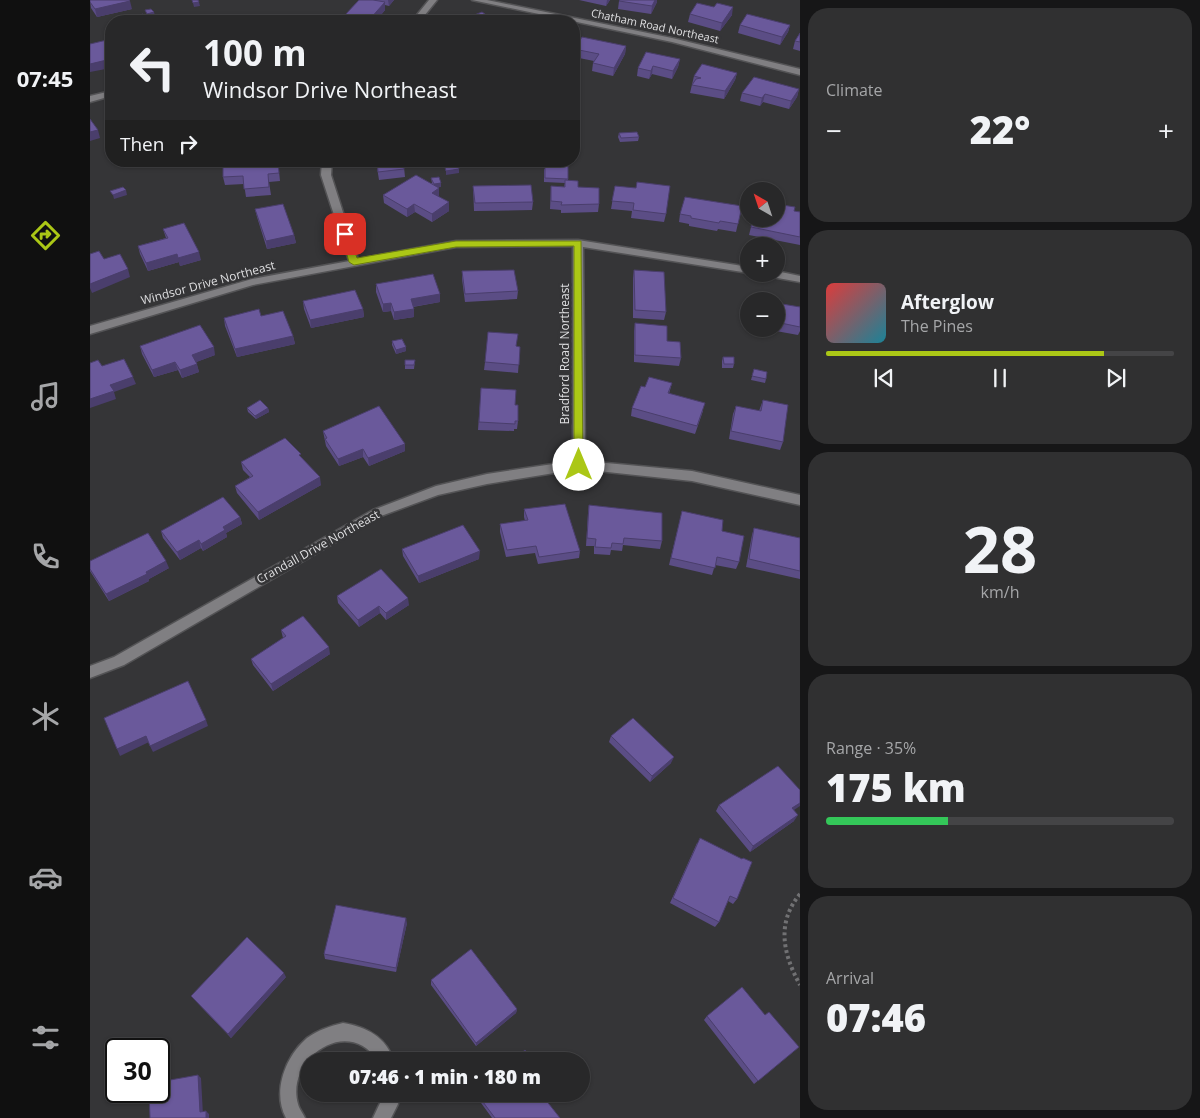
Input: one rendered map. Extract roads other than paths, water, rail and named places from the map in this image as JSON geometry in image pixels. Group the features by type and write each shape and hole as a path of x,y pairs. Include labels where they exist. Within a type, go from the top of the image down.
{"street":[{"path":"421,15 433,0"},
{"name":"Chatham Road Northeast","path":"476,0 550,15"},
{"name":"Chatham Road Northeast","path":"580,21 672,40 800,72"},
{"path":"90,99 105,95"},
{"path":"327,167 326,175 354,262"},
{"name":"Windsor Drive Northeast","path":"90,330 252,282 456,244 578,243 740,269"},
{"name":"Bradford Road Northeast","path":"578,243 579,465"},
{"path":"785,276 800,279"},
{"name":"Crandall Drive Northeast","path":"90,672 119,661 377,513 436,491 479,481 579,465 692,476 800,500"},
{"path":"306,1052 322,1036 344,1029 363,1034 383,1052"},
{"path":"296,1118 289,1104 290,1076 300,1059"},
{"path":"382,1118 389,1102"}]}
